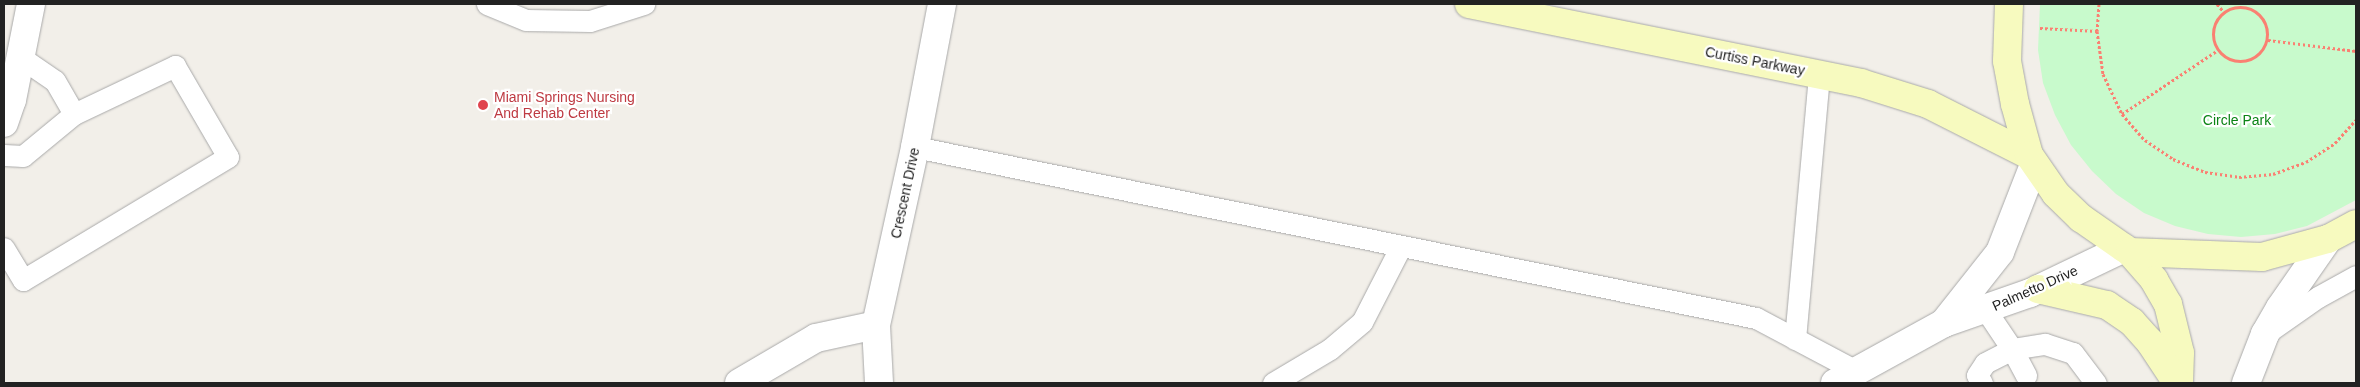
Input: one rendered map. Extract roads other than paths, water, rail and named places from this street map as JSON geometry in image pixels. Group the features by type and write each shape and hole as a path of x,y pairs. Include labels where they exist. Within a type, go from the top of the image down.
{"main road":[{"name":"Curtiss Parkway","path":"1469,4 1819,74 1905,96 1964,121 2032,160"},
{"path":"2009,4 2007,61 2014,104 2032,160 2056,194 2081,218 2127,250 2154,280 2168,304 2180,354 2178,383"},
{"path":"2127,250 2262,257 2328,239 2356,224"},
{"path":"2038,289 2107,305 2132,322 2150,342 2178,383"}],"street":[{"path":"4,123 31,4"},
{"name":"Crescent Drive","path":"879,383 876,325 915,147 942,4"},
{"name":"Palmetto Drive","path":"1944,323 2000,252 2032,160"},
{"path":"2246,383 2265,334 2299,277 2328,239"},
{"name":"Palmetto Drive","path":"1846,377 1944,323 2038,289 2127,250"},
{"path":"739,383 816,338 876,325"}],"lane":[{"path":"488,4 526,20 590,21 644,4"},
{"path":"20,57 55,81 74,114"},
{"path":"4,155 23,156 74,114 175,66 228,157 23,280 4,248"},
{"path":"1795,339 1819,74"},
{"path":"915,147 1756,318 1795,339 1846,377"},
{"path":"1273,383 1330,350 1362,322 1401,246"},
{"path":"2265,334 2318,297 2356,276"},
{"path":"1985,309 2012,349 2026,375"},
{"path":"1982,383 1977,374 1985,363 2012,349 2045,344 2073,353 2096,383"}],"place":[{"name":"Miami Springs Nursing And Rehab Center","path":"483,105"}],"park label":[{"name":"Circle Park","path":"2237,120"}]}
